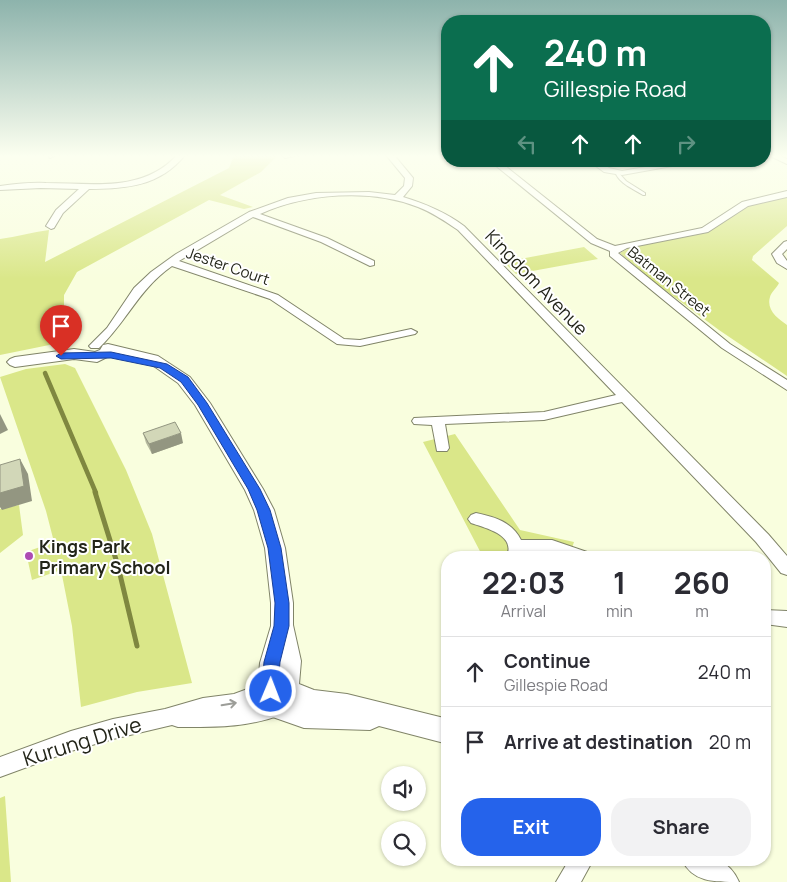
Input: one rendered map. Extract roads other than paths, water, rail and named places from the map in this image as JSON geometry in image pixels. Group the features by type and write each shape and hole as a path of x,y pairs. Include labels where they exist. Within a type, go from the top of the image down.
{"street":[{"path":"51,226 58,212 76,196"},
{"name":"Kingdom Avenue","path":"99,350 133,295 150,277 171,262 252,214 277,204 320,196"},
{"name":"Kingdom Avenue","path":"369,196 397,199 431,209 454,223 762,538 787,568"},
{"path":"538,196 594,241 615,250"},
{"name":"Batman Street","path":"778,196 745,204 705,230 624,246 615,250 614,257 726,346 787,386"},
{"path":"252,214 330,243 370,263"},
{"path":"787,244 778,254 780,261 787,266"},
{"name":"Jester Court","path":"171,262 263,292 341,342 360,343 411,332"},
{"path":"7,364 99,350 163,366 192,387 254,489 264,510 275,548 282,603 282,626 272,662 270,686 278,696 304,716 393,719 441,730"},
{"path":"419,421 544,416 625,397"},
{"path":"438,420 442,448"},
{"path":"476,519 497,524 513,537 515,551"},
{"path":"518,551 538,544 552,546 565,551"},
{"path":"771,618 787,619"},
{"name":"Kurung Drive","path":"0,767 79,739 113,729 165,718 222,719 237,717 278,696"},
{"path":"568,882 578,866"},
{"path":"704,866 724,882"}],"waterway":[{"path":"45,373 96,493"},
{"path":"95,492 118,566 137,646"}],"place":[{"name":"Kings Park Primary School","path":"29,556"}]}
